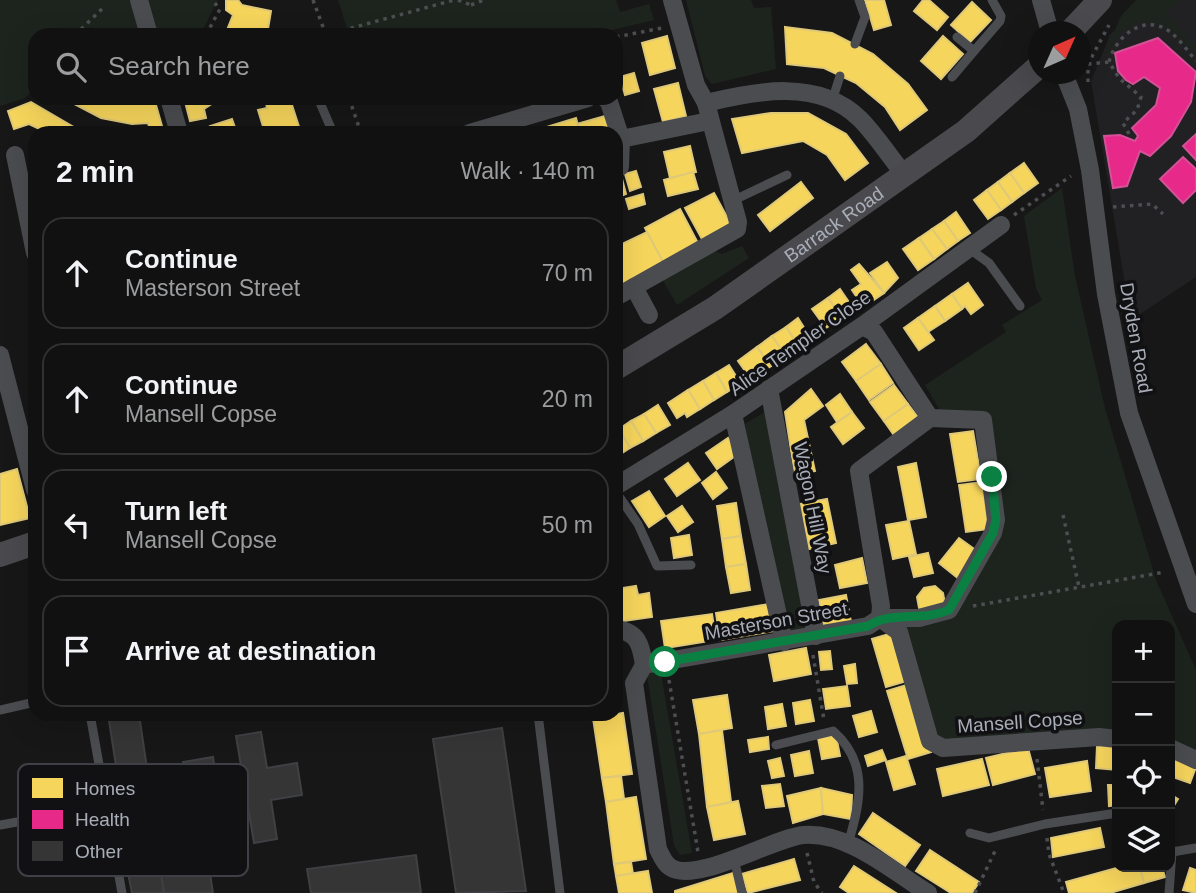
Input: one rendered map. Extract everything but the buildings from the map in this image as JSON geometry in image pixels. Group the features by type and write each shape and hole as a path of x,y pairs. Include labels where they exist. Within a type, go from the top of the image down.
{"street":[{"path":"139,0 147,28"},
{"path":"649,315 623,291 732,234 738,222 672,0"},
{"path":"1041,0 1047,21"},
{"path":"1080,21 1098,2"},
{"name":"Barrack Road","path":"623,364 715,308 966,131 1028,76"},
{"name":"Dryden Road","path":"1067,84 1078,109 1090,170 1106,293 1129,413 1196,604"},
{"path":"623,138 783,91 809,93 832,101 861,119 904,174"},
{"path":"171,105 177,126"},
{"path":"497,126 566,105"},
{"path":"610,105 617,126"},
{"path":"15,155 28,210"},
{"name":"Alice Templer Close","path":"623,482 733,414 862,326 1001,225"},
{"path":"862,326 874,332 930,418"},
{"path":"0,355 28,463"},
{"name":"Wagon Hill Way","path":"769,389 813,636"},
{"path":"733,414 785,642"},
{"path":"930,418 983,420 995,509 993,533 949,610 919,618 880,618 881,606 859,471 930,418"},
{"path":"0,555 28,545"},
{"name":"Masterson Street","path":"644,665 868,626 880,618"},
{"name":"Mansell Copse","path":"880,618 899,632 930,741 943,748 1099,737 1112,738"},
{"path":"623,631 632,633 637,638 644,665 634,683 658,849 670,867 681,871 700,868 802,835 848,844 928,893"},
{"path":"1175,750 1196,760"}],"lane":[{"path":"855,44 865,17 859,0"},
{"path":"952,77 1000,21 1001,16 992,0"},
{"path":"957,37 974,51"},
{"path":"832,101 840,76"},
{"path":"321,105 330,126"},
{"path":"732,201 786,175"},
{"path":"968,248 989,263 1020,306"},
{"path":"623,502 638,524 657,566 691,565"},
{"path":"0,709 28,703"},
{"path":"91,721 99,764"},
{"path":"539,721 559,893"},
{"path":"775,745 832,731 839,737 852,759 861,789 860,804 848,844"},
{"path":"970,833 989,838 1045,824 1112,814"},
{"path":"0,825 18,822"},
{"path":"1175,849 1196,848"},
{"path":"734,859 743,893"},
{"path":"1169,893 1170,872"}],"path":[{"path":"210,28 220,9 212,0"},
{"path":"313,0 323,28"},
{"path":"352,28 456,0 471,5 484,0"},
{"path":"465,0 471,5"},
{"path":"1091,58 1111,21 1098,2"},
{"path":"82,28 105,6"},
{"path":"623,36 678,25"},
{"path":"1129,134 1123,123 1137,110 1140,97 1119,78 1110,62 1113,47 1125,34 1155,25 1166,29 1196,61"},
{"path":"1091,64 1110,62"},
{"path":"351,105 359,126"},
{"path":"1001,225 1074,174 1090,170"},
{"path":"1109,194 1112,207"},
{"path":"1118,207 1152,204 1163,214"},
{"path":"1063,515 1079,587"},
{"path":"949,610 1181,567"},
{"path":"813,636 826,733"},
{"path":"665,662 700,868"},
{"path":"802,835 814,882 822,893"},
{"path":"975,893 1001,835"}],"shaded area":[{"path":"0,0 218,0 204,28 28,28 28,95 0,106"},
{"path":"338,0 616,0 620,12 649,4 654,20 621,28 347,28"},
{"path":"686,0 751,0 754,8 771,7 776,69 712,84 705,76"},
{"path":"1136,0 1179,0 1166,14 1196,48 1196,56 1173,31 1155,23 1144,22 1122,32 1103,58 1121,16"},
{"path":"1145,0 1196,0 1196,277 1131,320 1091,81 1110,35"},
{"path":"1062,188 1075,276 1105,408 1156,580 1174,620 1112,620 1112,738 935,740 901,626 947,616 993,539 986,413 942,414 925,385 1006,332 1002,325 1042,300 1036,288 1024,216"},
{"path":"742,246 749,258 677,305 662,279 715,251 722,254"},
{"path":"768,410 810,629 781,634 745,424"},
{"path":"1175,623 1196,670 1196,758 1175,748"},
{"path":"660,668 692,853 680,855 674,845 647,675"}],"route":[{"path":"665,662 868,626 880,618 919,618 949,610 993,533 996,520 992,477"}]}
